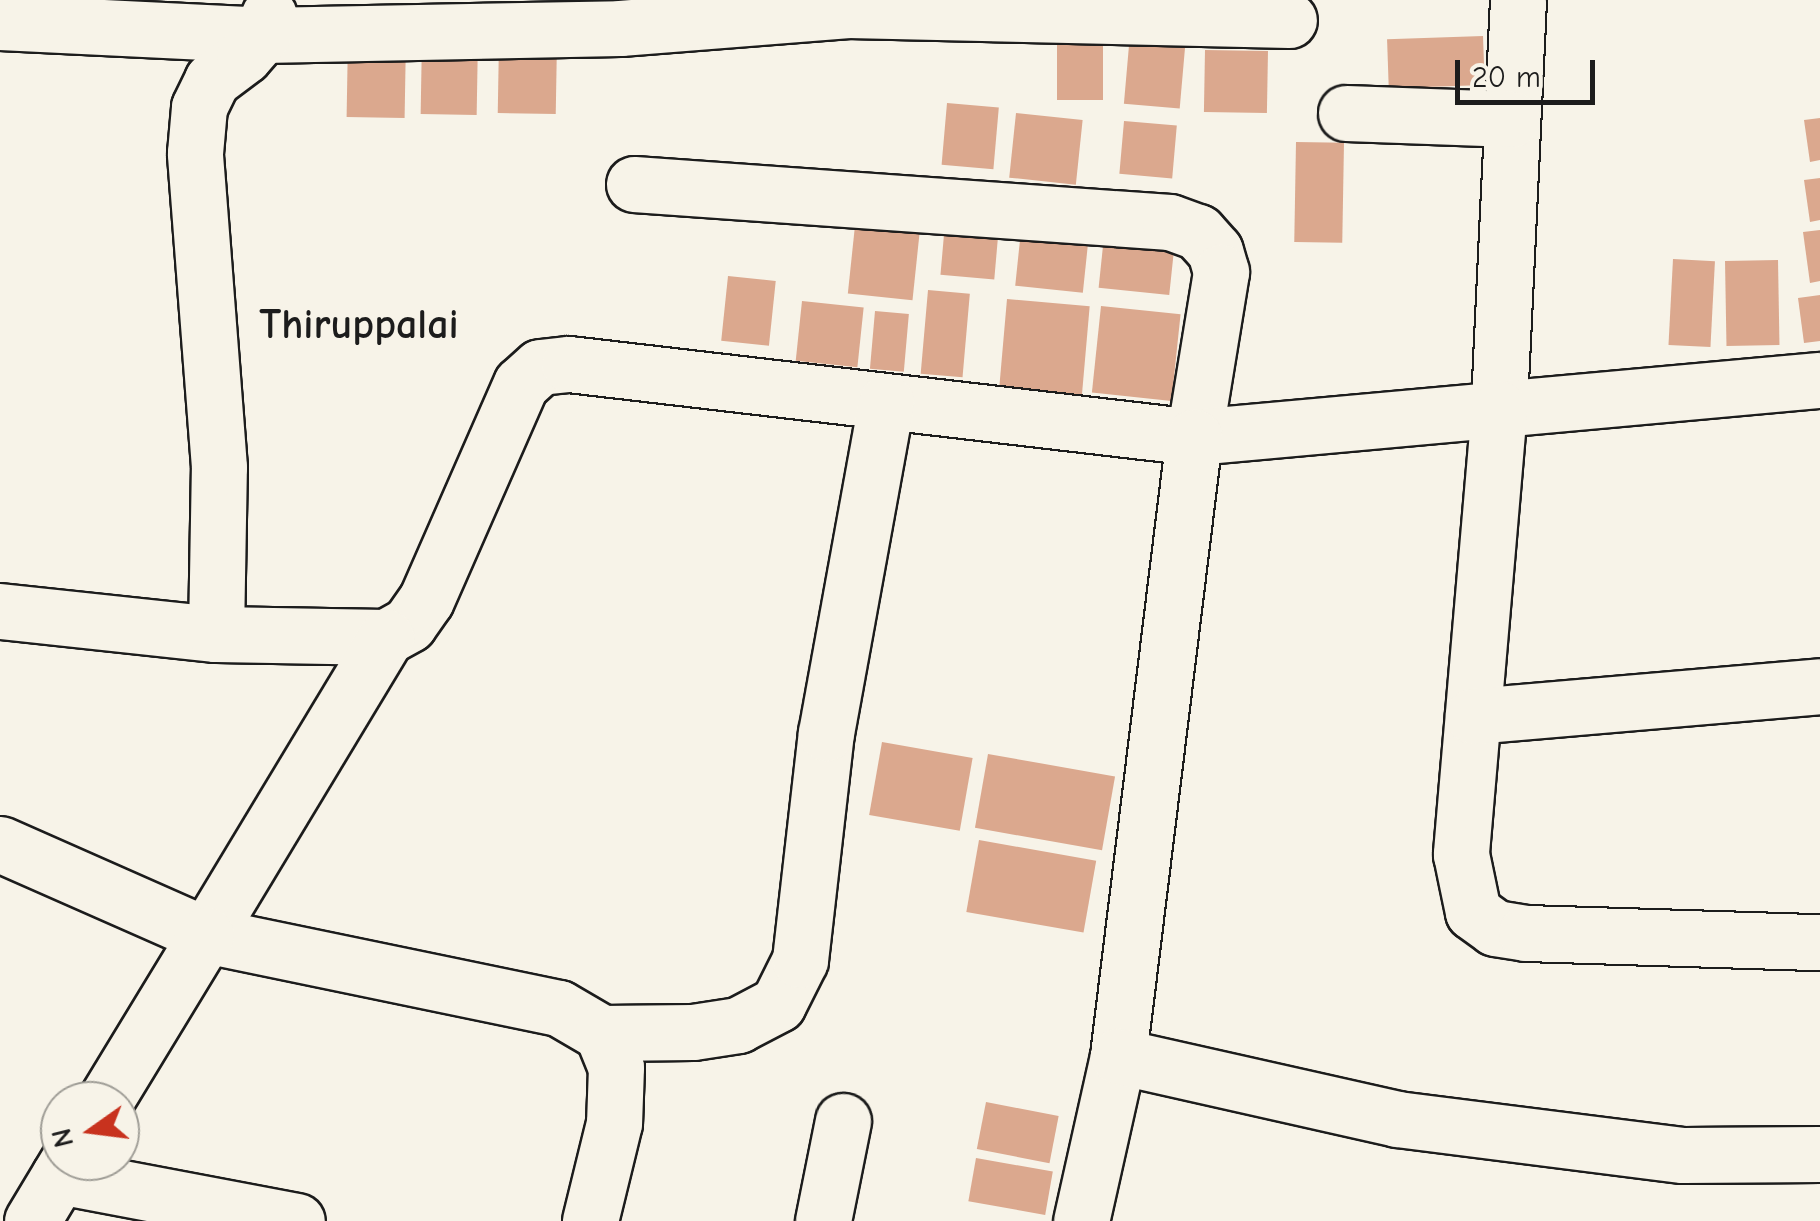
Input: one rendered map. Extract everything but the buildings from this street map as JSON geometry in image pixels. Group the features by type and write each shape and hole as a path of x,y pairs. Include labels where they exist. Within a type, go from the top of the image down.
{"street":[{"path":"1518,0 1499,409 1460,854 1474,912 1495,928 1526,934 1820,942"},
{"path":"0,22 268,18 620,28 848,10 1025,7 1289,20"},
{"path":"216,634 219,466 196,153 199,107 212,80 244,56 268,18"},
{"path":"1346,113 1512,119"},
{"path":"634,184 1170,222 1198,232 1215,251 1221,272 1194,437 1118,1056 1081,1221"},
{"path":"117,1081 386,637 409,624 426,600 522,384 540,367 569,364 1194,437 1820,380"},
{"path":"0,844 206,935 559,1008 602,1033 693,1032 738,1024 778,1004 800,960 826,734 886,402"},
{"path":"0,610 216,634 386,637"},
{"path":"1473,716 1820,686"},
{"path":"590,1221 614,1123 616,1067 602,1033"},
{"path":"1118,1056 1397,1119 1684,1155 1820,1154"},
{"path":"823,1221 843,1121"},
{"path":"53,1186 296,1221"}],"district":[{"name":"Thiruppalai","path":"359,325"}]}
